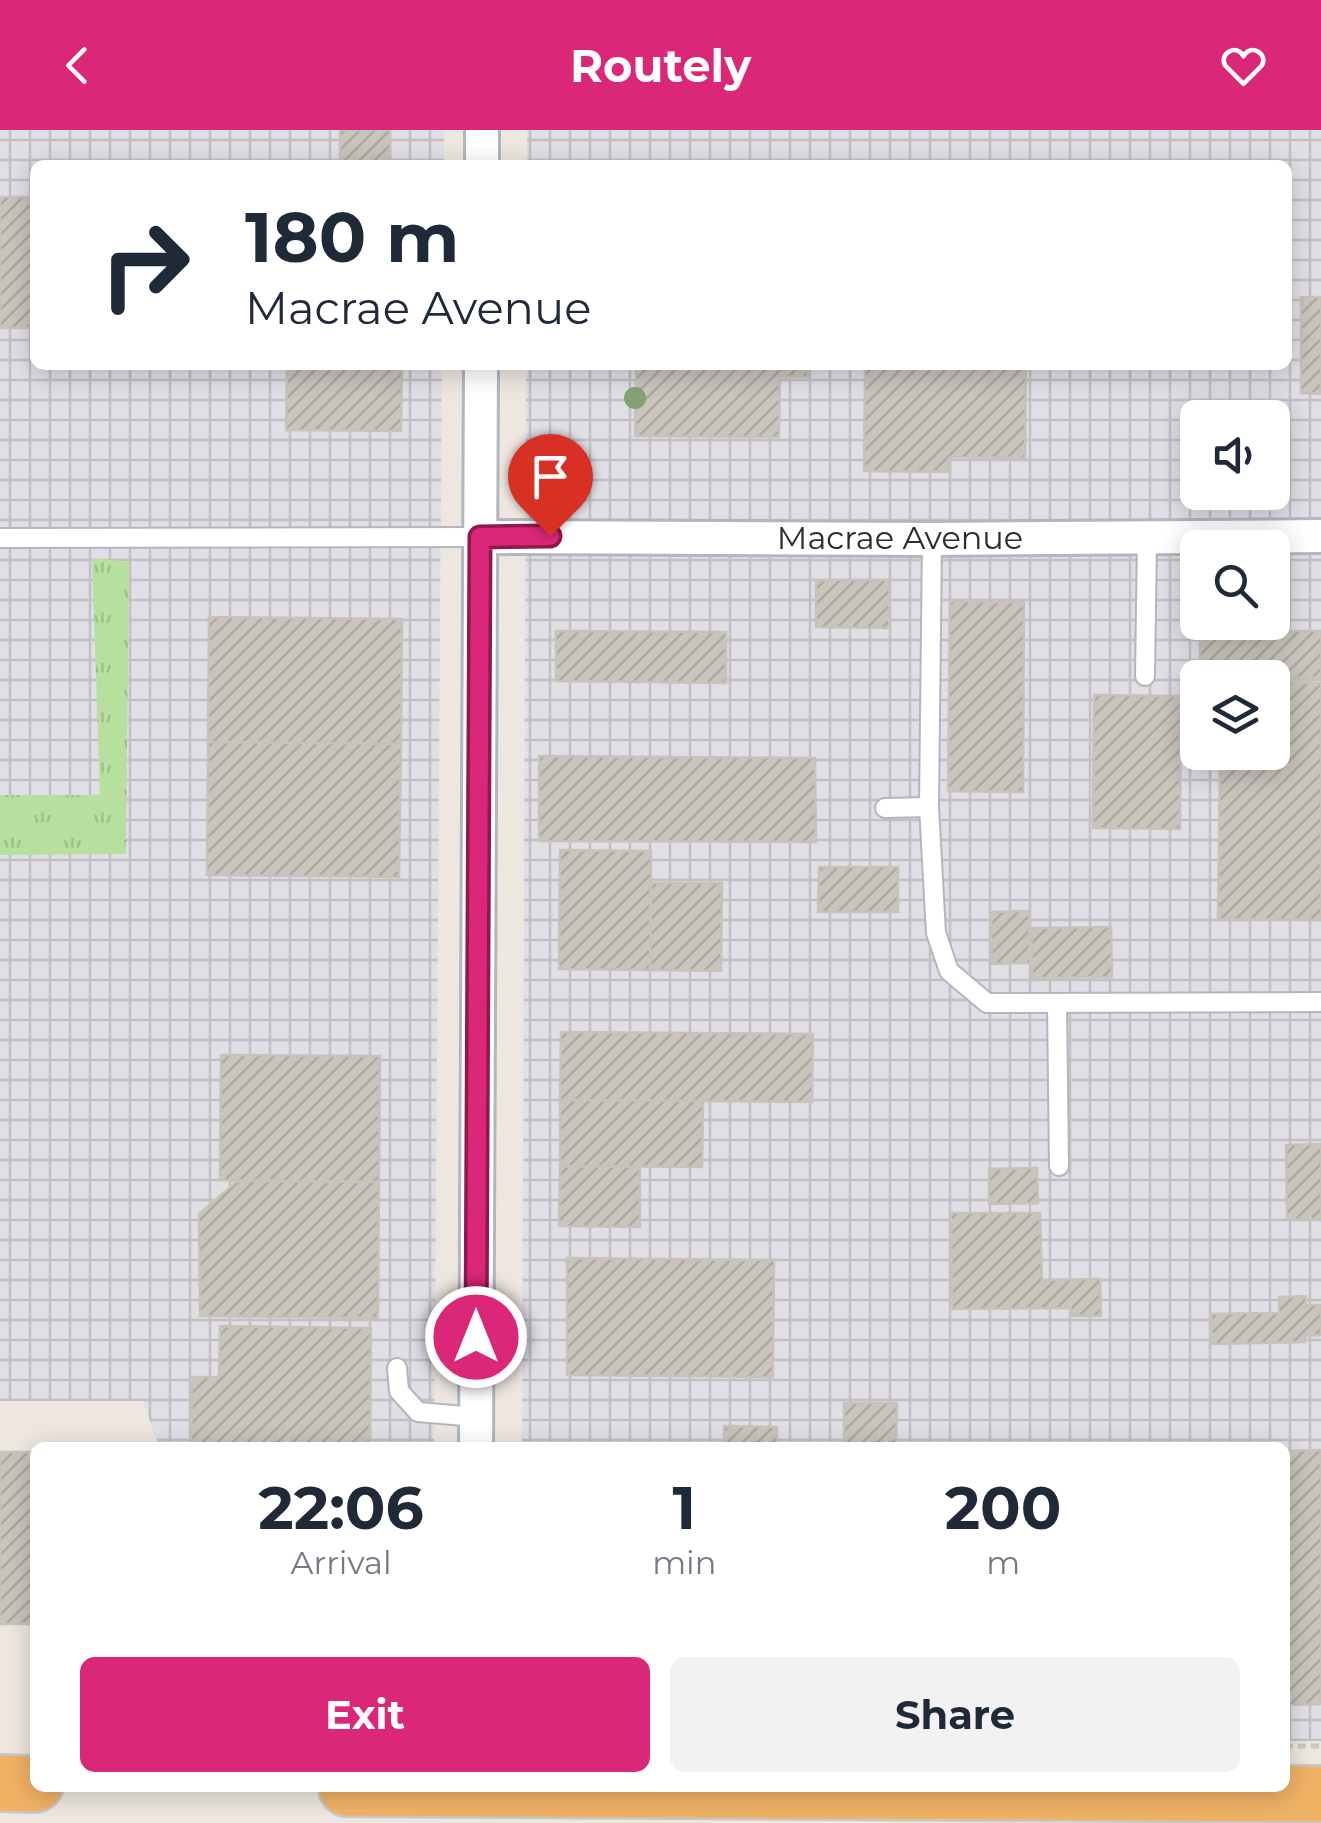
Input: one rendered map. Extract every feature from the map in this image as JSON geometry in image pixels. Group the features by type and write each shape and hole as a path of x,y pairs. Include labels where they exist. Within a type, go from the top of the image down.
{"highway":[{"path":"0,1783 30,1784"},
{"path":"1041,1792 1321,1794"}],"street":[{"path":"482,130 482,160"},
{"path":"476,1432 481,370"},
{"name":"Macrae Avenue","path":"1290,538 1321,536"},
{"name":"Macrae Avenue","path":"480,537 1180,539"}],"lane":[{"path":"0,538 480,537"},
{"path":"1145,676 1147,538"},
{"path":"932,539 929,807 936,933 949,971 988,1003 1321,1002"},
{"path":"885,808 929,807"},
{"path":"1056,1004 1058,1166"},
{"path":"396,1368 399,1391 418,1412 476,1432"}],"path":[{"path":"1290,1746 1321,1746"}],"shaded area":[{"path":"0,130 444,130 444,160 30,160 30,370 442,370 434,1442 157,1442 143,1401 0,1401"},
{"path":"527,130 1321,130 1321,1741 1290,1741 1290,1442 522,1442 526,370 1292,370 1292,160 527,160"}],"green space":[{"path":"92,558 129,562 126,854 0,855 0,795 100,795"}],"building":[{"path":"340,130 390,130 390,160 340,160"},
{"path":"0,197 30,197 30,328 0,328"},
{"path":"1301,297 1321,297 1321,394 1301,393"},
{"path":"287,370 402,370 401,431 286,430"},
{"path":"636,370 808,370 808,377 780,377 779,437 635,436"},
{"path":"865,370 1026,370 1025,458 950,457 950,472 864,471"},
{"path":"816,580 889,580 889,628 816,627"},
{"path":"950,601 1024,602 1023,792 948,791"},
{"path":"209,617 402,619 401,744 208,742"},
{"path":"556,631 726,632 726,683 556,681"},
{"path":"1290,631 1321,631 1321,678 1290,678 1290,660 1200,660 1200,640 1290,640"},
{"path":"1290,682 1321,683 1321,920 1218,919 1220,770 1290,770"},
{"path":"1094,695 1180,696 1180,829 1093,828"},
{"path":"208,742 401,744 399,877 207,875"},
{"path":"539,756 815,758 816,842 539,841"},
{"path":"560,850 651,851 650,970 559,969"},
{"path":"819,867 898,867 898,912 818,912"},
{"path":"651,883 722,883 721,971 650,970"},
{"path":"1029,911 1030,963 992,964 991,912"},
{"path":"1111,927 1112,977 1032,978 1031,928"},
{"path":"561,1032 813,1034 812,1102 560,1100"},
{"path":"221,1055 380,1056 379,1182 220,1180"},
{"path":"560,1100 703,1101 702,1167 560,1166"},
{"path":"1321,1144 1321,1219 1287,1219 1286,1145"},
{"path":"560,1166 640,1167 640,1227 559,1226"},
{"path":"1037,1168 1038,1203 989,1204 989,1169"},
{"path":"237,1181 379,1182 378,1318 200,1316 199,1214"},
{"path":"951,1213 1040,1213 1042,1280 1100,1279 1101,1316 1071,1316 1071,1308 952,1309"},
{"path":"567,1258 774,1260 773,1377 567,1375"},
{"path":"1306,1296 1306,1305 1321,1305 1321,1335 1305,1336 1305,1342 1212,1344 1211,1314 1279,1313 1279,1297"},
{"path":"220,1326 371,1328 370,1442 191,1442 192,1377 219,1377"},
{"path":"844,1403 897,1403 896,1442 844,1442"},
{"path":"724,1426 777,1427 777,1442 724,1442"},
{"path":"1321,1450 1321,1704 1290,1705 1290,1451"},
{"path":"0,1452 30,1452 30,1624 0,1624"}],"route":[{"path":"476,1337 480,537 550,536"}]}
